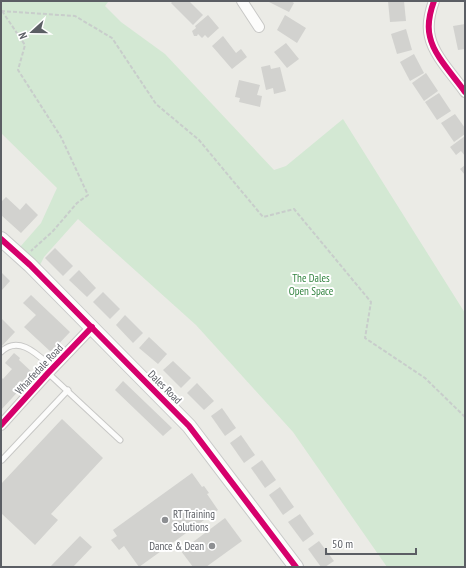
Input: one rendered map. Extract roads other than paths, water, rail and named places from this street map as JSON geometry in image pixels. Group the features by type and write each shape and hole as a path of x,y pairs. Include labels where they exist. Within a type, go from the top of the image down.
{"street":[{"path":"242,1 259,27"},
{"path":"434,1 430,12 429,37 435,52 465,92"},
{"name":"Dales Road","path":"1,239 23,258 189,426 296,567"},
{"name":"Wharfedale Road","path":"2,423 92,327"}],"lane":[{"path":"1,352 11,345 23,345 51,370 68,390 120,440"},
{"path":"2,460 68,390"}],"place":[{"name":"RT Training Solutions","path":"165,520"},
{"name":"Dance & Dean","path":"212,546"}],"park label":[{"name":"The Dales Open Space","path":"311,284"}]}
